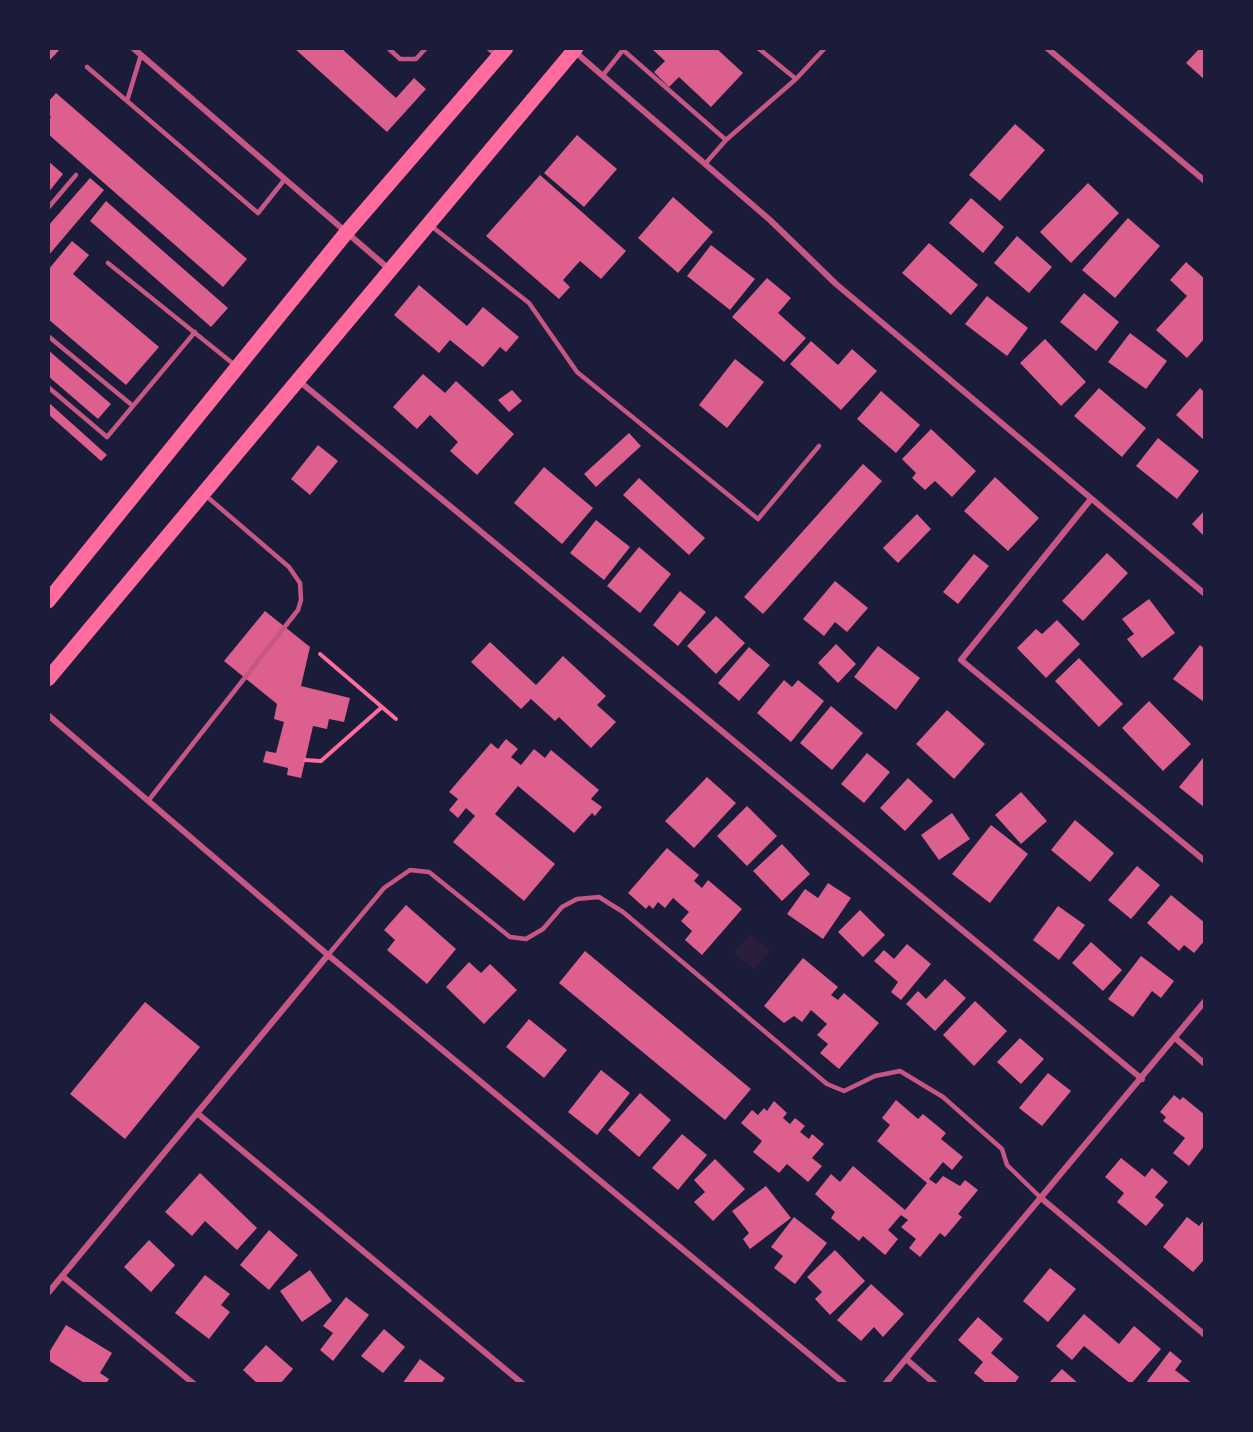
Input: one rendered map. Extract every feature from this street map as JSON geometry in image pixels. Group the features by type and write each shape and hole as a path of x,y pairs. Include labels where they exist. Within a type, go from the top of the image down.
{"main road":[{"path":"48,679 575,49"},
{"path":"48,601 346,233 497,51"}],"street":[{"path":"133,48 389,270"},
{"path":"1047,48 1205,181"},
{"path":"575,49 770,220 836,284 1205,594"},
{"path":"298,381 1142,1079"},
{"path":"1091,499 961,660 1205,861"},
{"path":"48,715 328,955 845,1384"},
{"path":"48,1293 328,955"},
{"path":"885,1384 1205,1001"},
{"path":"1175,1038 1205,1064"},
{"path":"197,1113 523,1384"},
{"path":"1041,1198 1205,1335"},
{"path":"62,1276 194,1384"},
{"path":"906,1359 935,1384"}],"lane":[{"path":"388,48 400,59 416,59 426,48"},
{"path":"758,48 796,79"},
{"path":"705,164 726,140 796,79 825,48"},
{"path":"603,75 623,50 726,140"},
{"path":"127,101 141,55"},
{"path":"87,67 258,213 285,179"},
{"path":"48,208 76,175"},
{"path":"428,224 529,303 577,372 758,519 819,446"},
{"path":"108,263 238,367"},
{"path":"48,387 107,437 195,332"},
{"path":"48,336 133,406"},
{"path":"148,801 292,618 302,600 300,583 289,567 203,494"},
{"path":"328,955 384,888 410,870 429,872 510,937 526,939 543,929 562,907 577,899 599,897 622,912 826,1084 844,1091 875,1076 900,1071 943,1097 1002,1149 1007,1165 1041,1198"}],"path":[{"path":"320,654 396,719"},
{"path":"305,760 321,761 382,707"}],"shaded area":[{"path":"750,934 770,950 755,970 734,953"}],"building":[{"path":"48,48 61,48 48,62"},
{"path":"294,48 341,48 396,98 414,78 426,89 387,132"},
{"path":"651,48 716,48 743,73 711,107 679,77 669,87 654,72 665,61"},
{"path":"1200,48 1205,48 1205,80 1186,63"},
{"path":"56,93 247,259 223,287 48,134 48,121 51,117 48,114 48,102"},
{"path":"1015,124 1045,150 1000,201 969,175"},
{"path":"577,135 617,169 584,207 544,173"},
{"path":"48,161 63,174 48,193"},
{"path":"540,175 626,251 601,279 580,261 563,280 570,287 559,299 486,236"},
{"path":"90,178 104,190 48,256 48,226"},
{"path":"1088,183 1119,213 1071,263 1040,232"},
{"path":"673,197 713,232 678,273 638,238"},
{"path":"971,198 1004,227 983,253 949,223"},
{"path":"106,201 228,308 211,327 90,221"},
{"path":"1128,218 1160,246 1115,298 1082,270"},
{"path":"1017,236 1052,267 1029,293 994,263"},
{"path":"72,241 89,255 73,274 159,347 126,385 48,319 48,270"},
{"path":"929,243 978,285 951,315 902,273"},
{"path":"711,245 755,279 730,310 687,276"},
{"path":"1186,262 1205,279 1205,338 1187,358 1156,330 1187,296 1170,280"},
{"path":"767,278 791,298 778,313 806,338 784,362 732,317"},
{"path":"419,285 467,326 483,307 519,337 506,352 500,347 483,367 450,340 439,353 394,315"},
{"path":"1084,293 1119,322 1096,351 1060,322"},
{"path":"987,296 1028,328 1007,356 965,324"},
{"path":"1130,333 1167,361 1146,389 1108,362"},
{"path":"1045,339 1086,382 1061,406 1020,363"},
{"path":"811,341 838,365 852,349 877,371 841,410 790,364"},
{"path":"48,350 111,404 98,419 48,376"},
{"path":"735,359 764,382 727,428 699,405"},
{"path":"423,374 445,393 456,381 514,434 477,475 450,451 458,442 430,415 417,429 393,407"},
{"path":"1099,388 1146,428 1122,457 1074,416"},
{"path":"1200,388 1205,393 1205,441 1176,415"},
{"path":"512,390 522,401 509,412 498,400"},
{"path":"881,391 920,425 896,453 857,419"},
{"path":"48,402 107,455 101,461 48,414"},
{"path":"931,429 976,471 952,497 935,481 925,490 912,478 916,473 902,459"},
{"path":"629,433 641,446 596,487 584,474"},
{"path":"1158,438 1199,471 1177,499 1136,466"},
{"path":"318,445 338,461 310,495 291,479"},
{"path":"863,464 882,481 763,614 744,597"},
{"path":"544,467 593,508 562,544 514,503"},
{"path":"995,477 1039,518 1008,551 964,511"},
{"path":"639,478 705,538 689,555 623,495"},
{"path":"1205,510 1205,537 1192,524"},
{"path":"917,514 931,529 898,563 883,548"},
{"path":"596,520 630,547 604,580 570,553"},
{"path":"639,547 671,574 640,613 607,586"},
{"path":"1107,553 1128,573 1083,621 1062,601"},
{"path":"974,554 989,566 958,604 943,592"},
{"path":"835,581 868,608 847,632 835,622 824,636 803,619"},
{"path":"680,591 706,612 678,646 653,625"},
{"path":"1149,599 1175,633 1142,658 1127,639 1134,634 1122,619"},
{"path":"265,611 310,647 301,686 350,698 344,722 329,719 327,729 313,726 301,778 287,775 288,768 263,762 266,751 276,753 284,722 274,719 277,704 224,661"},
{"path":"716,616 745,643 716,674 687,646"},
{"path":"1057,620 1080,644 1046,678 1017,648 1036,629 1042,634"},
{"path":"490,642 536,685 563,656 606,696 597,705 616,722 591,748 559,717 555,721 531,699 521,709 471,662"},
{"path":"836,644 856,664 838,683 818,663"},
{"path":"1200,645 1205,649 1204,702 1173,679"},
{"path":"878,646 920,678 896,710 854,677"},
{"path":"749,647 770,665 739,701 718,683"},
{"path":"1079,658 1123,704 1099,727 1055,681"},
{"path":"784,680 792,687 798,680 824,701 791,742 757,713"},
{"path":"1149,701 1191,744 1163,771 1122,728"},
{"path":"831,706 863,733 832,770 800,743"},
{"path":"947,710 985,744 954,779 916,744"},
{"path":"506,739 518,749 511,757 521,765 534,749 545,758 551,750 599,790 591,799 602,807 595,816 592,813 574,833 518,786 495,814 555,864 524,901 453,842 475,816 466,808 458,818 449,810 458,799 449,792 491,743 498,749"},
{"path":"867,753 890,772 864,803 841,784"},
{"path":"1203,758 1205,760 1205,808 1179,787"},
{"path":"707,777 736,803 694,848 665,821"},
{"path":"908,778 933,801 905,831 880,808"},
{"path":"1021,792 1047,821 1021,844 995,815"},
{"path":"747,806 777,836 747,866 717,836"},
{"path":"952,813 970,839 939,860 921,835"},
{"path":"1075,820 1114,853 1090,882 1051,850"},
{"path":"991,825 1028,854 990,903 952,874"},
{"path":"782,844 810,874 782,901 753,871"},
{"path":"667,848 699,875 694,881 702,888 708,880 742,909 702,955 685,940 692,931 681,921 689,912 673,898 665,908 658,902 653,909 649,905 646,909 628,893"},
{"path":"1137,866 1160,885 1131,919 1108,900"},
{"path":"828,883 851,898 823,939 787,914 805,889 818,898"},
{"path":"1171,895 1205,923 1205,940 1194,953 1184,945 1179,951 1147,923"},
{"path":"406,905 456,949 427,984 387,950 395,940 384,930"},
{"path":"1058,906 1085,925 1059,960 1033,940"},
{"path":"860,910 885,935 863,957 838,932"},
{"path":"1091,942 1122,970 1103,991 1072,963"},
{"path":"907,944 931,964 901,1000 891,992 898,982 874,961 884,950 894,959"},
{"path":"585,951 751,1089 725,1120 559,983"},
{"path":"1141,956 1174,981 1161,998 1152,991 1133,1017 1108,999"},
{"path":"803,958 838,987 831,995 838,1000 844,993 879,1023 839,1069 820,1053 828,1044 817,1035 827,1024 811,1010 802,1022 794,1016 784,1023 764,1006"},
{"path":"469,962 481,973 490,964 517,990 484,1024 446,987"},
{"path":"945,979 966,998 935,1031 906,1004 918,991 926,999"},
{"path":"975,1001 1007,1031 974,1066 943,1035"},
{"path":"145,1002 200,1047 125,1139 70,1094"},
{"path":"529,1019 567,1050 544,1078 506,1047"},
{"path":"1020,1038 1044,1059 1021,1084 997,1062"},
{"path":"601,1070 630,1093 597,1135 568,1112"},
{"path":"1048,1073 1071,1091 1042,1126 1019,1108"},
{"path":"640,1093 671,1120 639,1157 608,1130"},
{"path":"1174,1095 1180,1100 1183,1097 1205,1115 1205,1145 1189,1166 1173,1153 1185,1138 1163,1121 1166,1117 1160,1112"},
{"path":"896,1100 918,1119 923,1114 946,1133 941,1139 963,1157 952,1170 943,1162 929,1179 936,1184 943,1176 960,1186 965,1180 978,1190 958,1214 962,1217 945,1237 940,1233 920,1257 909,1248 916,1239 901,1227 908,1220 901,1215 888,1230 898,1239 885,1255 863,1236 859,1241 831,1218 835,1212 815,1194 831,1174 840,1182 853,1166 905,1210 927,1183 877,1141 890,1125 882,1118"},
{"path":"774,1101 787,1113 783,1118 790,1124 795,1118 805,1126 800,1132 809,1139 812,1134 824,1144 812,1158 822,1166 808,1182 787,1164 779,1173 753,1152 762,1141 741,1123 752,1110 758,1115 764,1108 767,1111"},
{"path":"682,1134 707,1155 678,1190 652,1168"},
{"path":"1121,1158 1145,1177 1152,1168 1168,1182 1155,1197 1164,1205 1146,1226 1117,1202 1124,1193 1105,1177"},
{"path":"715,1159 745,1189 713,1221 694,1202 705,1192 694,1180"},
{"path":"200,1173 257,1228 237,1250 205,1221 192,1236 165,1212"},
{"path":"766,1186 791,1218 750,1249 743,1239 749,1233 732,1211"},
{"path":"794,1217 827,1243 795,1284 774,1268 783,1256 771,1247"},
{"path":"1187,1217 1199,1226 1205,1219 1205,1262 1203,1261 1193,1272 1163,1247"},
{"path":"269,1230 298,1255 269,1290 240,1265"},
{"path":"149,1240 175,1265 151,1292 124,1267"},
{"path":"835,1250 865,1281 830,1315 815,1299 822,1292 807,1277"},
{"path":"1050,1268 1076,1289 1048,1322 1023,1301"},
{"path":"310,1270 332,1301 302,1322 280,1291"},
{"path":"205,1275 230,1294 221,1305 230,1312 209,1339 175,1313"},
{"path":"871,1284 904,1314 883,1337 874,1327 861,1341 837,1320"},
{"path":"346,1297 369,1315 333,1361 320,1350 333,1333 323,1326"},
{"path":"1084,1314 1119,1344 1134,1326 1161,1349 1131,1384 1084,1346 1072,1360 1056,1346"},
{"path":"978,1317 1003,1339 991,1353 1019,1377 1014,1384 987,1384 974,1373 983,1362 958,1340"},
{"path":"66,1325 112,1353 100,1373 109,1379 106,1384 86,1384 48,1360 48,1354"},
{"path":"384,1329 405,1347 383,1373 361,1356"},
{"path":"266,1345 293,1369 280,1384 258,1384 243,1370"},
{"path":"1170,1351 1182,1361 1175,1370 1193,1384 1145,1384"},
{"path":"420,1359 445,1378 441,1384 402,1384"},
{"path":"1062,1369 1079,1384 1048,1384"}]}
